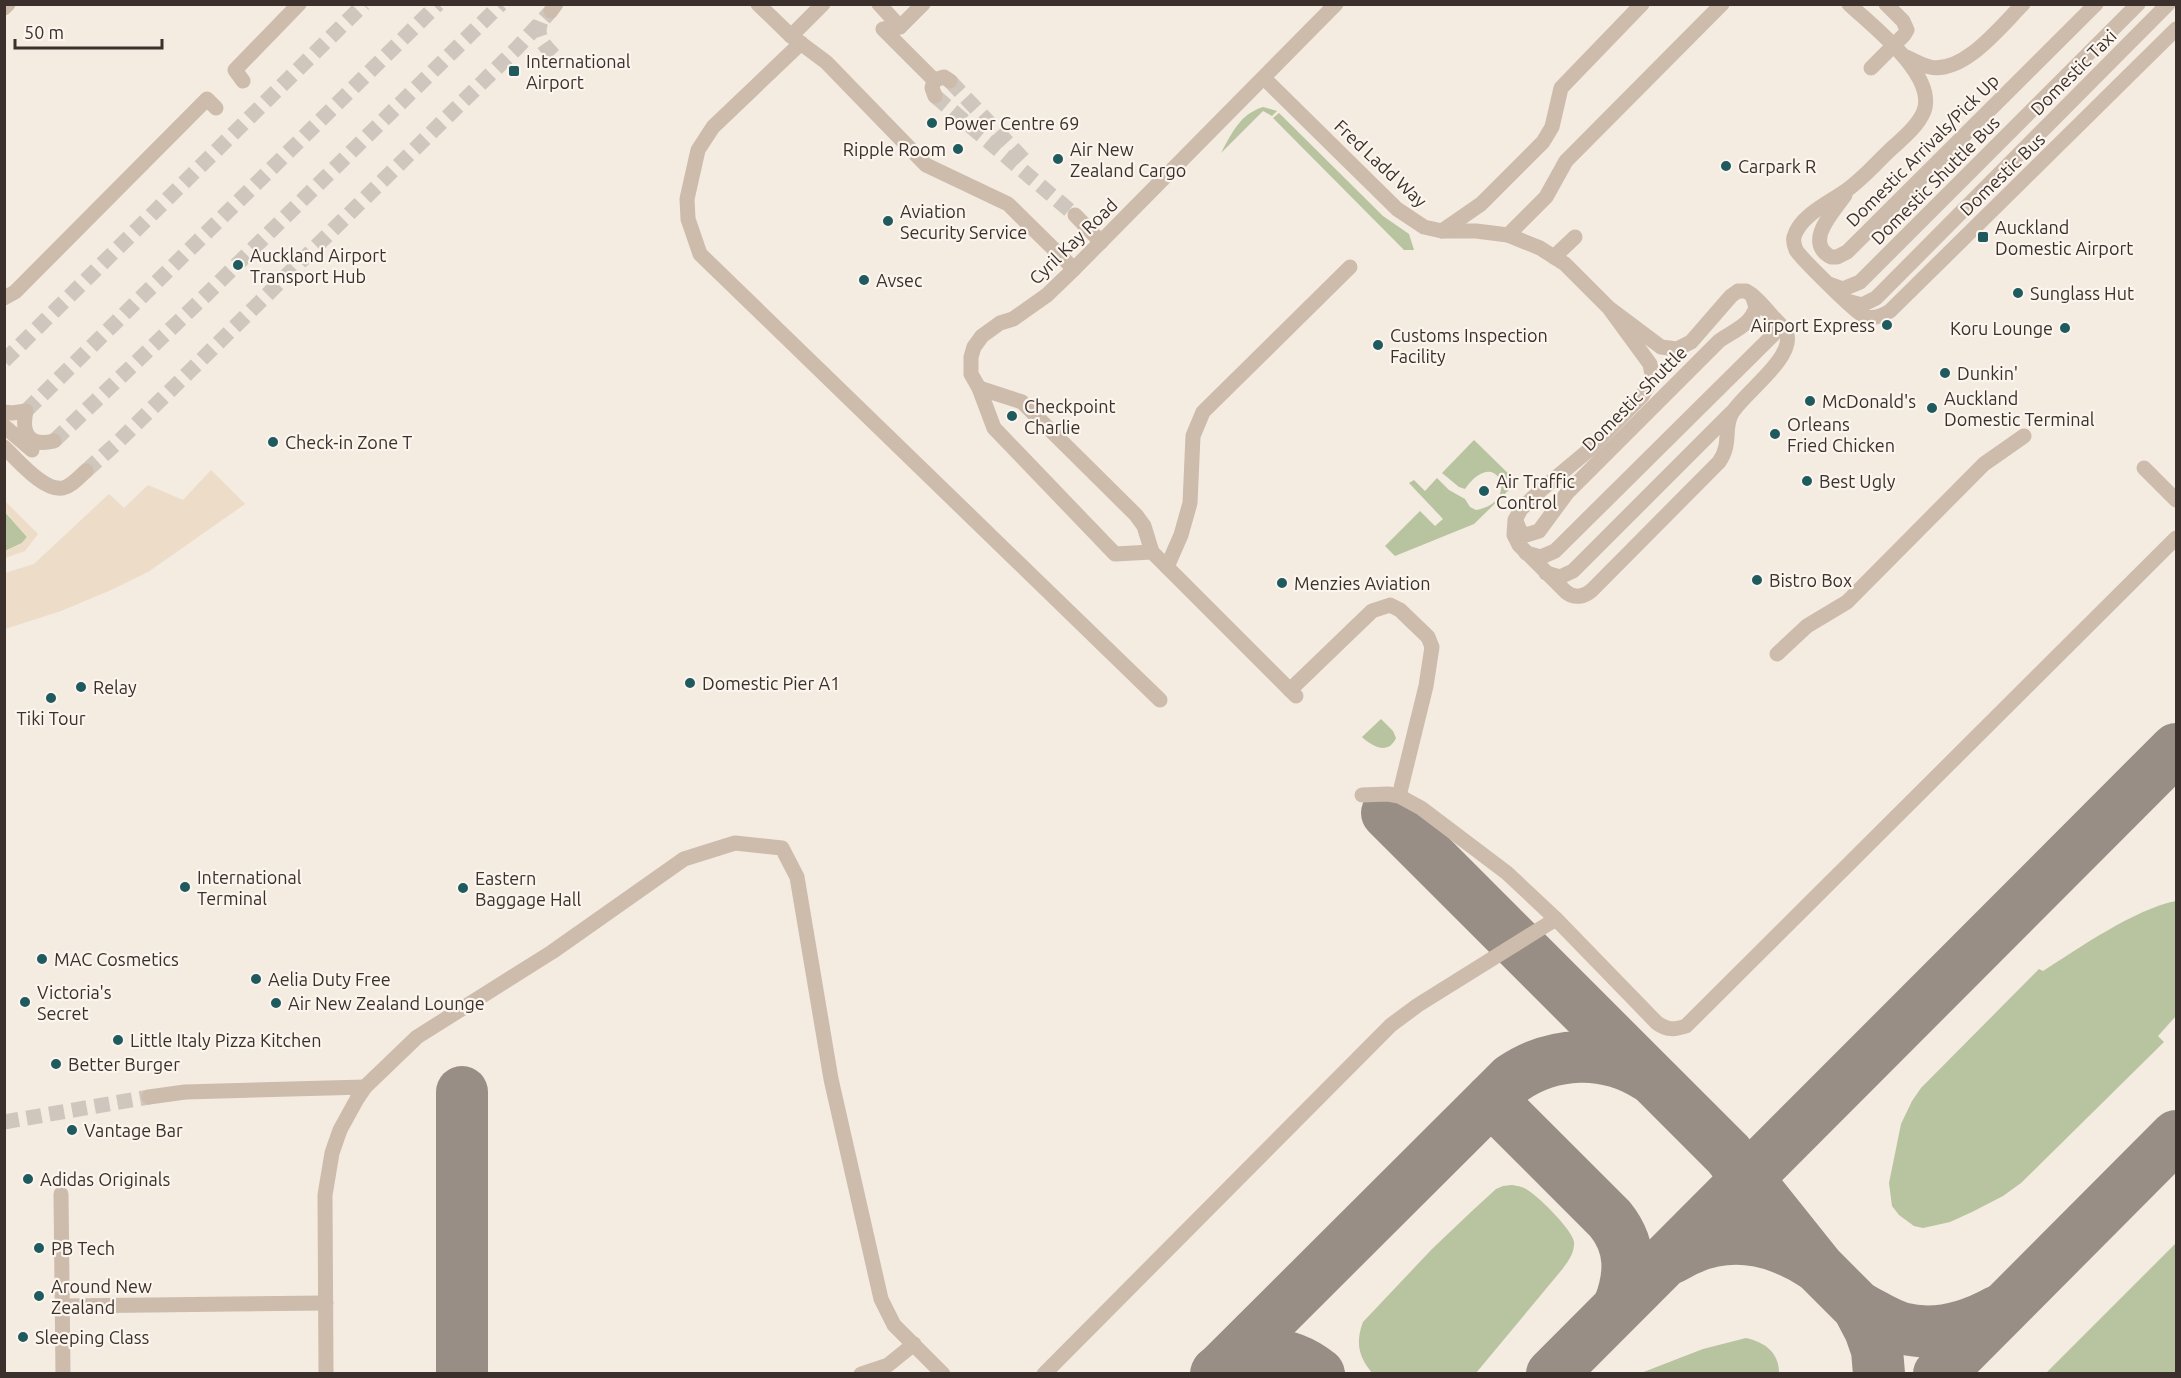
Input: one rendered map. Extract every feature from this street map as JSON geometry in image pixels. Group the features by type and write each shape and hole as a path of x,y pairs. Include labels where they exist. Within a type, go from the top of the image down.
{"street":[{"path":"4,8 9,4"},
{"path":"243,81 235,70 299,4"},
{"path":"758,4 796,39 826,62 926,165 1008,204 1074,269"},
{"path":"823,4 796,39 713,127 698,150 687,209 693,237 700,254 1160,700"},
{"path":"879,4 900,27"},
{"path":"923,4 900,27 883,29 935,88 944,76 950,81"},
{"name":"Cyril Kay Road","path":"979,388 971,374 974,347 982,336 1000,323 1013,319 1047,295 1336,4"},
{"path":"1442,231 1481,204 1543,142 1552,127 1561,88 1642,4"},
{"path":"1508,235 1546,197 1566,161 1722,4"},
{"path":"1847,301 1798,253 1793,240 1799,227 1816,210 1851,188 1913,128 1924,111 1926,103 1922,84 1902,55 1849,4"},
{"path":"1871,68 1904,35 1906,30 1903,21 1886,4"},
{"path":"1902,55 1939,68 1960,62 1982,45 2023,4"},
{"name":"Domestic Arrivals/Pick Up","path":"1851,188 1822,228 1819,236 1821,249 1831,257 1847,252 2096,4"},
{"name":"Domestic Shuttle Bus","path":"1828,283 1843,289 1860,282 2138,4"},
{"name":"Domestic Taxi","path":"1847,301 1862,304 1876,298 2168,4"},
{"name":"Domestic Bus","path":"1847,301 1864,316 1877,317 1890,311 2176,29"},
{"name":"Fred Ladd Way","path":"1264,78 1398,209 1424,228 1508,235 1540,248 1565,264 1609,308"},
{"path":"10,295 207,99 216,108"},
{"path":"1075,215 1101,242"},
{"path":"1554,257 1575,237"},
{"path":"1167,567 1181,535 1190,503 1193,436 1203,412 1350,267"},
{"path":"1546,573 1560,577 1573,572 1766,377 1785,351 1788,340 1786,332 1771,315 1751,294 1742,291 1731,296 1691,342 1677,349 1661,347 1609,308"},
{"name":"Domestic Shuttle","path":"1517,514 1516,523 1523,534 1530,535 1539,531 1567,493 1719,341 1735,333 1753,315 1756,307 1751,294"},
{"path":"1609,308 1650,364 1651,381 1642,396 1589,450 1517,514 1514,525 1514,535 1519,545 1566,592 1574,597 1582,596 1592,590 1719,462 1727,444 1729,420 1733,411"},
{"path":"1526,553 1541,557 1555,551 1773,335 1777,327 1771,315"},
{"path":"979,388 994,428 1100,541 1116,554 1152,552"},
{"path":"979,388 1022,402 1136,515 1144,526 1152,552 1293,693 1372,611 1379,607 1390,605 1400,610 1428,637 1432,647 1426,686 1399,796"},
{"path":"4,412 26,411 23,426 28,436 40,442 54,441 39,451 32,450 4,426"},
{"path":"1777,654 1807,626 1846,602 1984,464 2024,436"},
{"path":"4,447 47,485 61,489 71,485 86,471"},
{"path":"2144,468 2176,500"},
{"path":"1362,795 1399,796 1421,808 1494,863 1556,919 1657,1023 1677,1030 1686,1026 2176,538"},
{"path":"326,1374 325,1194 327,1175 340,1130 365,1087 417,1037 552,952 684,859 735,843 782,848 797,877 831,1080 881,1299 894,1325 943,1374"},
{"path":"1044,1374 1391,1025 1418,1005 1556,919"},
{"path":"149,1097 185,1092 365,1087"},
{"path":"61,1194 63,1374"},
{"path":"64,1306 326,1303"},
{"path":"861,1374 888,1365 914,1344"}],"green space":[{"path":"1263,107 1277,111 1272,116 1263,111 1221,153 1243,119"},
{"path":"1279,113 1383,216 1409,234 1414,250 1404,250 1273,118"},
{"path":"1474,440 1517,482 1474,524 1395,556 1385,546 1420,511 1435,526 1443,519 1409,483 1414,480 1425,491 1437,478 1476,510 1490,505 1498,497 1501,488 1500,480 1495,474 1487,472 1477,476 1465,489 1442,473"},
{"path":"4,511 27,537 22,543 5,551"},
{"path":"1381,719 1393,731 1396,738 1385,748 1375,746 1362,737"},
{"path":"2176,901 2176,1016 2158,1036 2164,1042 2021,1183 2003,1196 1950,1222 1923,1228 1914,1226 1899,1215 1892,1206 1889,1183 1901,1124 1921,1088 2039,969 2043,971 2090,941 2143,912"},
{"path":"1512,1185 1531,1192 1572,1236 1574,1246 1565,1265 1476,1373 1372,1373 1361,1355 1359,1337 1363,1322 1432,1249 1472,1211 1496,1189"},
{"path":"2176,1243 2176,1373 2046,1373"},
{"path":"1746,1338 1759,1342 1769,1349 1776,1359 1779,1373 1641,1373 1703,1349"}],"shaded area":[{"path":"211,470 245,504 148,572 61,611 5,629 5,573 34,564 109,494 124,508 148,485 183,500"},
{"path":"4,500 38,534 25,551 5,558 5,551 22,543 27,537 5,511"}],"taxiway":[{"path":"1552,1374 2176,749"},
{"path":"1387,813 1728,1154 1819,1268 1858,1307 1877,1350 1879,1374"},
{"path":"1216,1374 1512,1079 1544,1063 1579,1057 1614,1061 1648,1076"},
{"path":"462,1092 462,1374"},
{"path":"1491,1100 1610,1219 1617,1229 1626,1250 1627,1261 1626,1283 1619,1306"},
{"path":"1939,1374 2176,1136"},
{"path":"1672,1258 1690,1248 1708,1242 1744,1239 1780,1247 1815,1265"},
{"path":"1858,1307 1896,1326 1914,1331 1939,1331 1964,1326 1998,1311"},
{"path":"1217,1372 1242,1359 1268,1355 1294,1359 1319,1374"}],"tunnel":[{"path":"4,361 364,4"},
{"path":"26,411 438,4"},
{"path":"54,441 206,295 501,4"},
{"path":"86,471 517,48 551,11"},
{"path":"541,22 539,28 541,38 558,60"},
{"path":"950,81 1026,162"},
{"path":"935,96 1075,215"},
{"path":"4,1122 149,1097"}],"place":[{"name":"International Airport","path":"514,71"},
{"name":"Power Centre 69","path":"932,123"},
{"name":"Ripple Room","path":"958,149"},
{"name":"Air New Zealand Cargo","path":"1058,159"},
{"name":"Carpark R","path":"1726,166"},
{"name":"Aviation Security Service","path":"888,221"},
{"name":"Auckland Domestic Airport","path":"1983,237"},
{"name":"Auckland Airport Transport Hub","path":"238,265"},
{"name":"Avsec","path":"864,280"},
{"name":"Sunglass Hut","path":"2018,293"},
{"name":"Airport Express","path":"1887,325"},
{"name":"Koru Lounge","path":"2065,328"},
{"name":"Customs Inspection Facility","path":"1378,345"},
{"name":"Dunkin'","path":"1945,373"},
{"name":"McDonald's","path":"1810,401"},
{"name":"Auckland Domestic Terminal","path":"1932,408"},
{"name":"Checkpoint Charlie","path":"1012,416"},
{"name":"Orleans Fried Chicken","path":"1775,434"},
{"name":"Check-in Zone T","path":"273,442"},
{"name":"Best Ugly","path":"1807,481"},
{"name":"Air Traffic Control","path":"1484,491"},
{"name":"Bistro Box","path":"1757,580"},
{"name":"Menzies Aviation","path":"1282,583"},
{"name":"Domestic Pier A1","path":"690,683"},
{"name":"Relay","path":"81,687"},
{"name":"Tiki Tour","path":"51,698"},
{"name":"International Terminal","path":"185,887"},
{"name":"Eastern Baggage Hall","path":"463,888"},
{"name":"MAC Cosmetics","path":"42,959"},
{"name":"Aelia Duty Free","path":"256,979"},
{"name":"Victoria's Secret","path":"25,1002"},
{"name":"Air New Zealand Lounge","path":"276,1003"},
{"name":"Little Italy Pizza Kitchen","path":"118,1040"},
{"name":"Better Burger","path":"56,1064"},
{"name":"Vantage Bar","path":"72,1130"},
{"name":"Adidas Originals","path":"28,1179"},
{"name":"PB Tech","path":"39,1248"},
{"name":"Around New Zealand","path":"39,1296"},
{"name":"Sleeping Class","path":"23,1337"}]}
